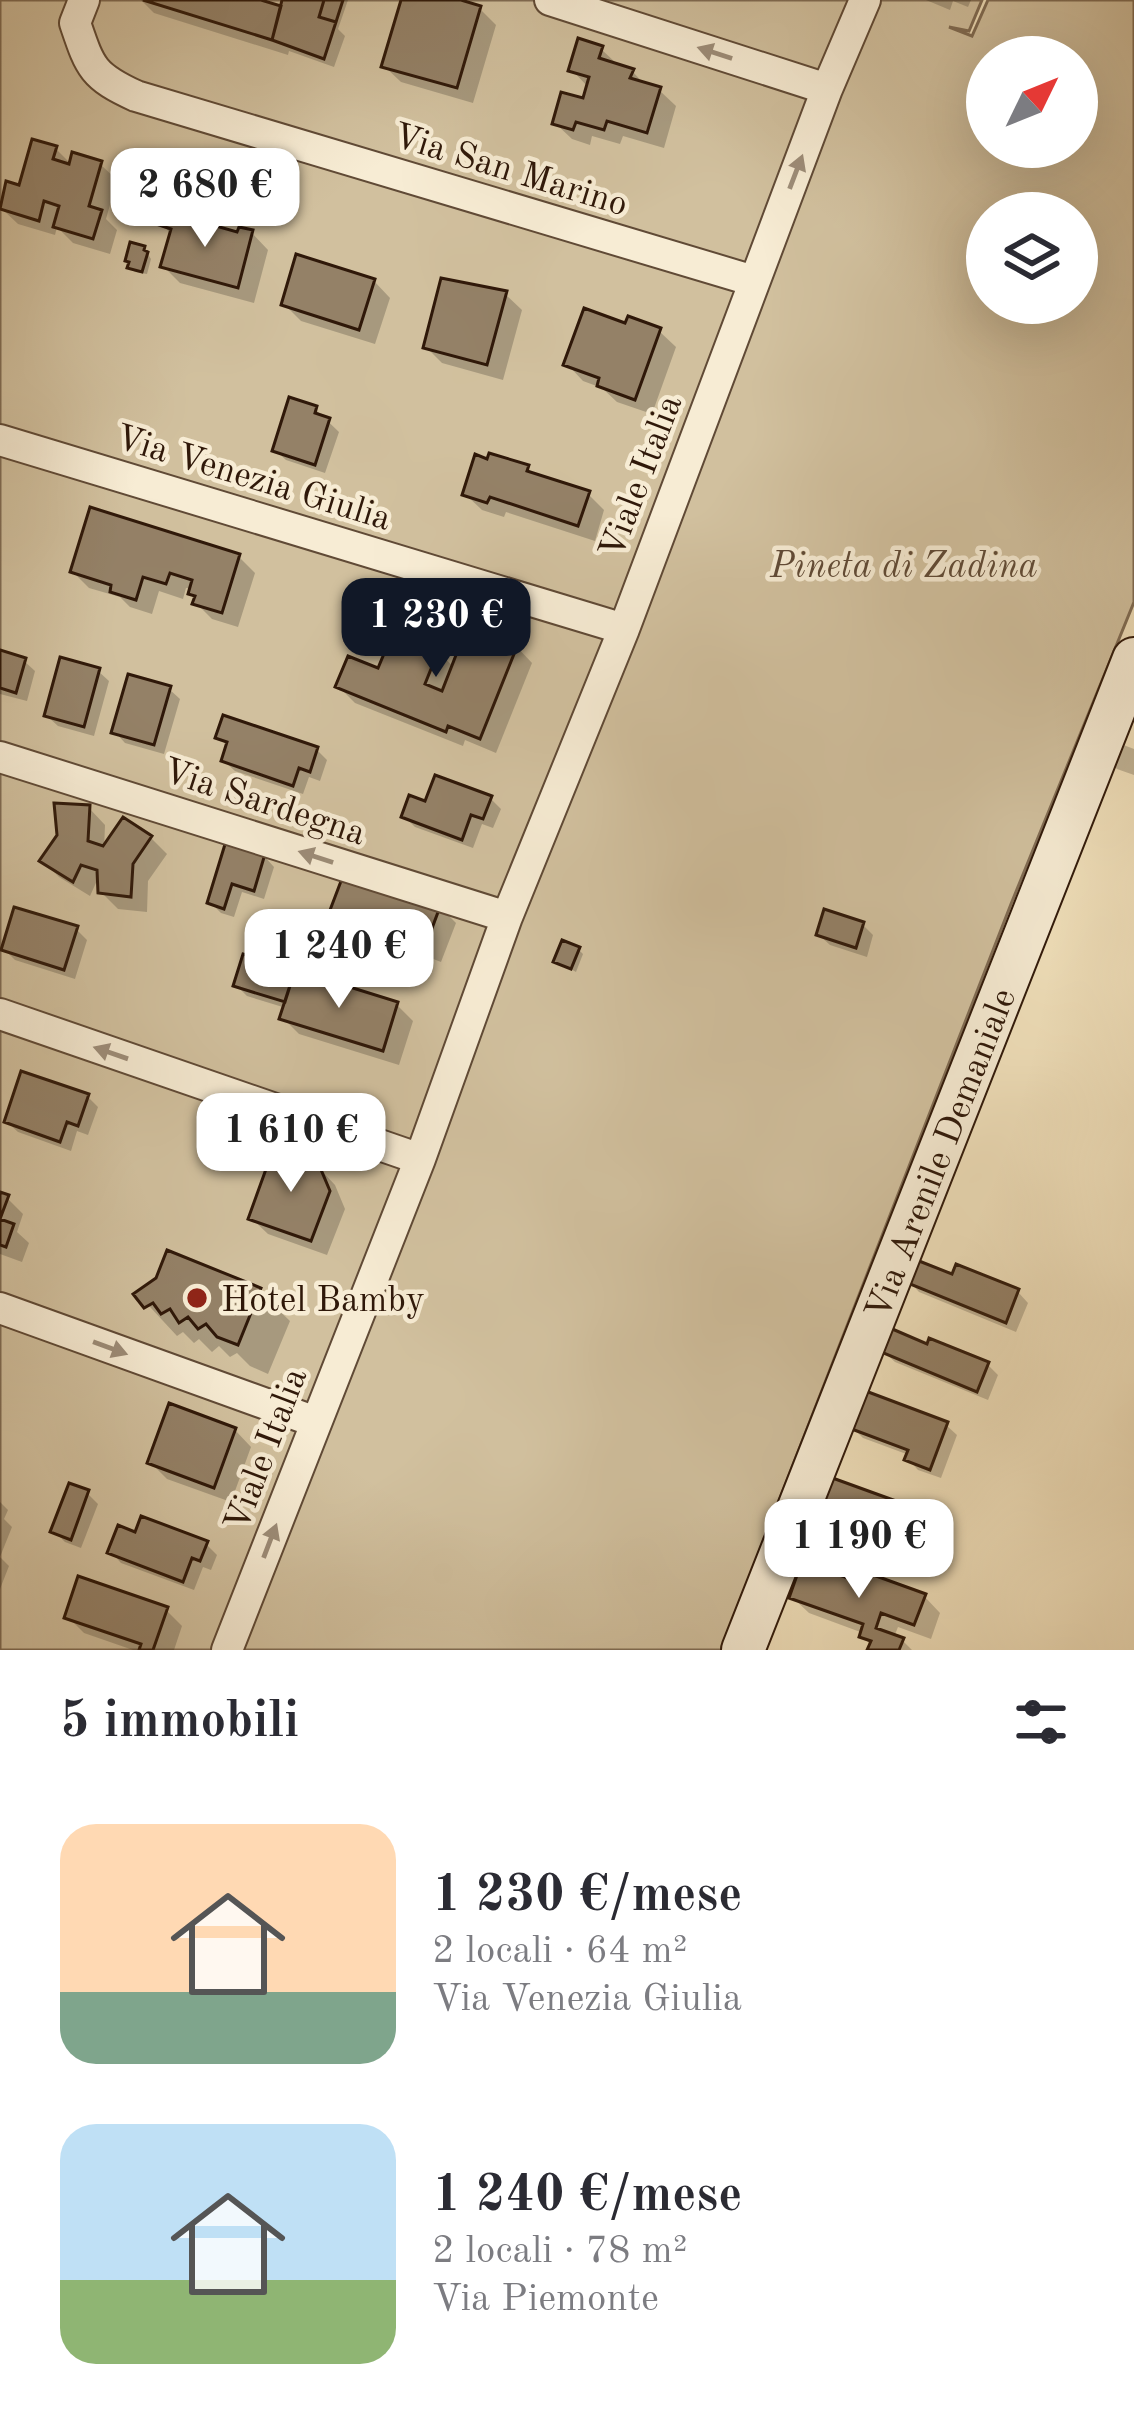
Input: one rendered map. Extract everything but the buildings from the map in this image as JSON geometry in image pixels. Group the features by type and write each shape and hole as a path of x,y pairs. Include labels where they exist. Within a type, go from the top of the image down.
{"street":[{"path":"550,0 827,89"},
{"name":"Viale Italia","path":"227,1650 865,0"},
{"name":"Via San Marino","path":"79,12 86,56 104,82 136,96 754,281"},
{"name":"Via Venezia Giulia","path":"0,440 624,629"},
{"name":"Via Arenile Demaniale","path":"743,1650 1134,658"},
{"name":"Via Sardegna","path":"0,757 507,917"},
{"path":"0,1014 420,1160"},
{"path":"0,1309 316,1421"}],"green space":[{"name":"Pineta di Zadina","path":"0,0 982,0 969,31 949,27 972,36 988,0 1134,0 1134,602 1011,904 721,1650 0,1650"}],"place":[{"name":"Hotel Bamby","path":"197,1298"}]}
